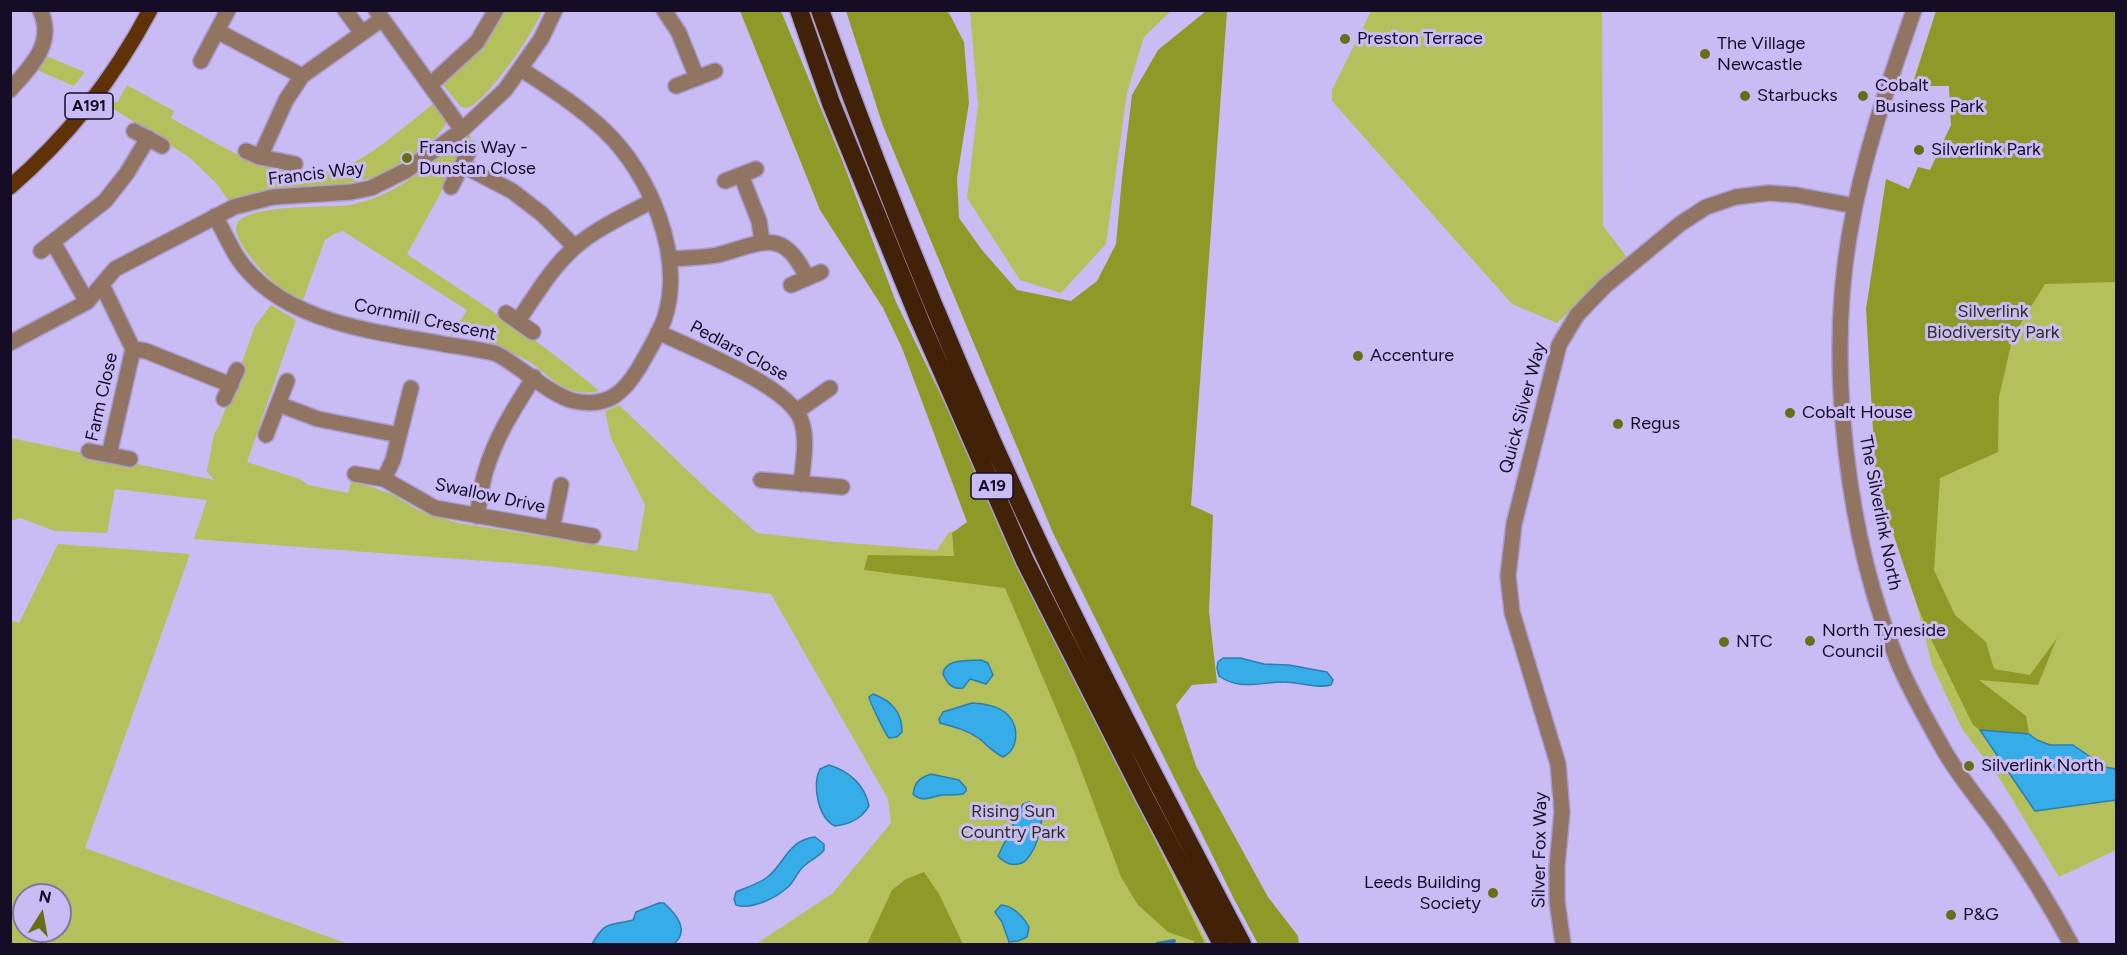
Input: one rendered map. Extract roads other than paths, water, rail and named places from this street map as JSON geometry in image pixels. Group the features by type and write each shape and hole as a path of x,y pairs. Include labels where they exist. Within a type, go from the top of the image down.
{"highway":[{"name":"A19","path":"799,10 831,103 920,321 1025,561 1222,945"},
{"name":"A19","path":"820,10 923,279 987,427 1062,592 1242,945"}],"main road":[{"name":"A191","path":"10,178 61,127 93,88 125,40 141,10"},
{"name":"A191","path":"10,187 44,156 93,102 137,35 150,10"}],"street":[{"path":"10,90 33,62 45,40 46,26 40,10"},
{"path":"201,61 228,10"},
{"path":"362,33 348,15 365,10"},
{"path":"430,85 477,42 496,10"},
{"name":"Francis Way","path":"10,343 87,302 114,268 234,207 273,197 351,192 371,188 407,170 462,130 505,90 541,39 555,10"},
{"path":"664,10 679,33 697,78"},
{"name":"The Silverlink North","path":"1914,10 1877,116 1855,207 1846,256 1840,355 1844,429 1853,498 1866,563 1878,607 1899,663 1943,749 2023,863 2071,945"},
{"path":"260,157 286,100 302,76 362,33 379,15 462,130"},
{"path":"217,31 302,76"},
{"name":"Cornmill Crescent","path":"215,216 238,258 264,285 286,303 317,316 353,326 486,351 510,361 561,397 590,403 615,396 632,379 665,317 669,293 670,259 663,227 635,167 605,130 572,103 521,69"},
{"path":"676,86 715,71"},
{"path":"87,302 47,247 105,201 127,173 141,134 162,146"},
{"path":"451,187 470,149"},
{"path":"246,151 260,157 295,165"},
{"path":"462,165 512,190 542,214 575,247"},
{"path":"725,181 756,169"},
{"path":"741,175 759,221 762,241"},
{"name":"Quick Silver Way","path":"1556,756 1512,612 1508,576 1514,524 1556,352 1564,335 1577,315 1605,286 1680,224 1706,207 1736,197 1769,193 1796,195 1855,207"},
{"path":"532,332 512,317 575,247 601,229 652,201"},
{"path":"670,259 715,256 762,241 774,243 788,250 799,260 807,278"},
{"path":"791,285 821,272"},
{"name":"Farm Close","path":"102,285 134,349 109,454"},
{"name":"Pedlars Close","path":"658,332 776,390 797,411 805,441 801,484"},
{"name":"Farm Close","path":"134,349 146,351 227,392 237,370"},
{"path":"477,516 486,470 495,444 505,423 534,377"},
{"path":"266,435 287,381"},
{"path":"384,479 393,460 411,388"},
{"path":"797,411 830,388"},
{"path":"278,404 318,419 399,435"},
{"name":"Farm Close","path":"90,451 130,459"},
{"name":"Swallow Drive","path":"355,474 384,479 435,508 593,536"},
{"path":"761,480 842,487"},
{"name":"Swallow Drive","path":"552,529 561,485"},
{"name":"Silver Fox Way","path":"1556,756 1562,795 1557,889 1563,945"}],"water":[{"path":"1223,658 1240,658 1264,664 1289,665 1327,672 1333,680 1331,685 1319,686 1284,682 1251,685 1235,683 1219,676 1218,662"},
{"path":"981,660 988,663 993,675 986,684 970,679 963,688 956,688 948,683 943,674 948,665 953,663"},
{"path":"873,694 886,700 898,713 902,732 897,737 889,738 885,731 869,697"},
{"path":"972,703 996,707 1012,720 1016,738 1008,754 1003,757 970,733 940,723 939,719 943,712"},
{"path":"1980,730 2029,734 2050,745 2073,745 2105,767 2116,769 2116,800 2035,811"},
{"path":"829,765 855,780 867,798 869,806 855,820 846,824 835,826 829,822 818,800 817,784 820,769"},
{"path":"931,774 959,780 966,791 963,794 942,795 927,799 916,797 913,794 917,783"},
{"path":"1029,802 1040,810 1039,835 1034,849 1025,861 1010,864 998,856 1023,804"},
{"path":"815,837 824,844 824,850 802,868 788,887 764,902 749,906 736,905 734,899 736,892 766,878 792,848 806,839"},
{"path":"664,903 680,922 681,933 674,944 592,944 605,927 633,920 636,912"},
{"path":"1001,905 1014,910 1024,919 1029,927 1027,937 1009,942 1002,922 995,912"}],"waterway":[{"path":"1157,944 1174,941"}],"place":[{"name":"Preston Terrace","path":"1345,39"},
{"name":"The Village Newcastle","path":"1705,54"},
{"name":"Starbucks","path":"1745,96"},
{"name":"Cobalt Business Park","path":"1863,96"},
{"name":"Silverlink Park","path":"1919,150"},
{"name":"Francis Way - Dunstan Close","path":"407,158"},
{"name":"Accenture","path":"1358,356"},
{"name":"Cobalt House","path":"1790,413"},
{"name":"Regus","path":"1618,424"},
{"name":"North Tyneside Council","path":"1810,641"},
{"name":"NTC","path":"1724,642"},
{"name":"Silverlink North","path":"1969,766"},
{"name":"Leeds Building Society","path":"1493,893"},
{"name":"P&G","path":"1951,915"}],"park label":[{"name":"Silverlink Biodiversity Park","path":"1993,322"},
{"name":"Rising Sun Country Park","path":"1013,822"}]}
